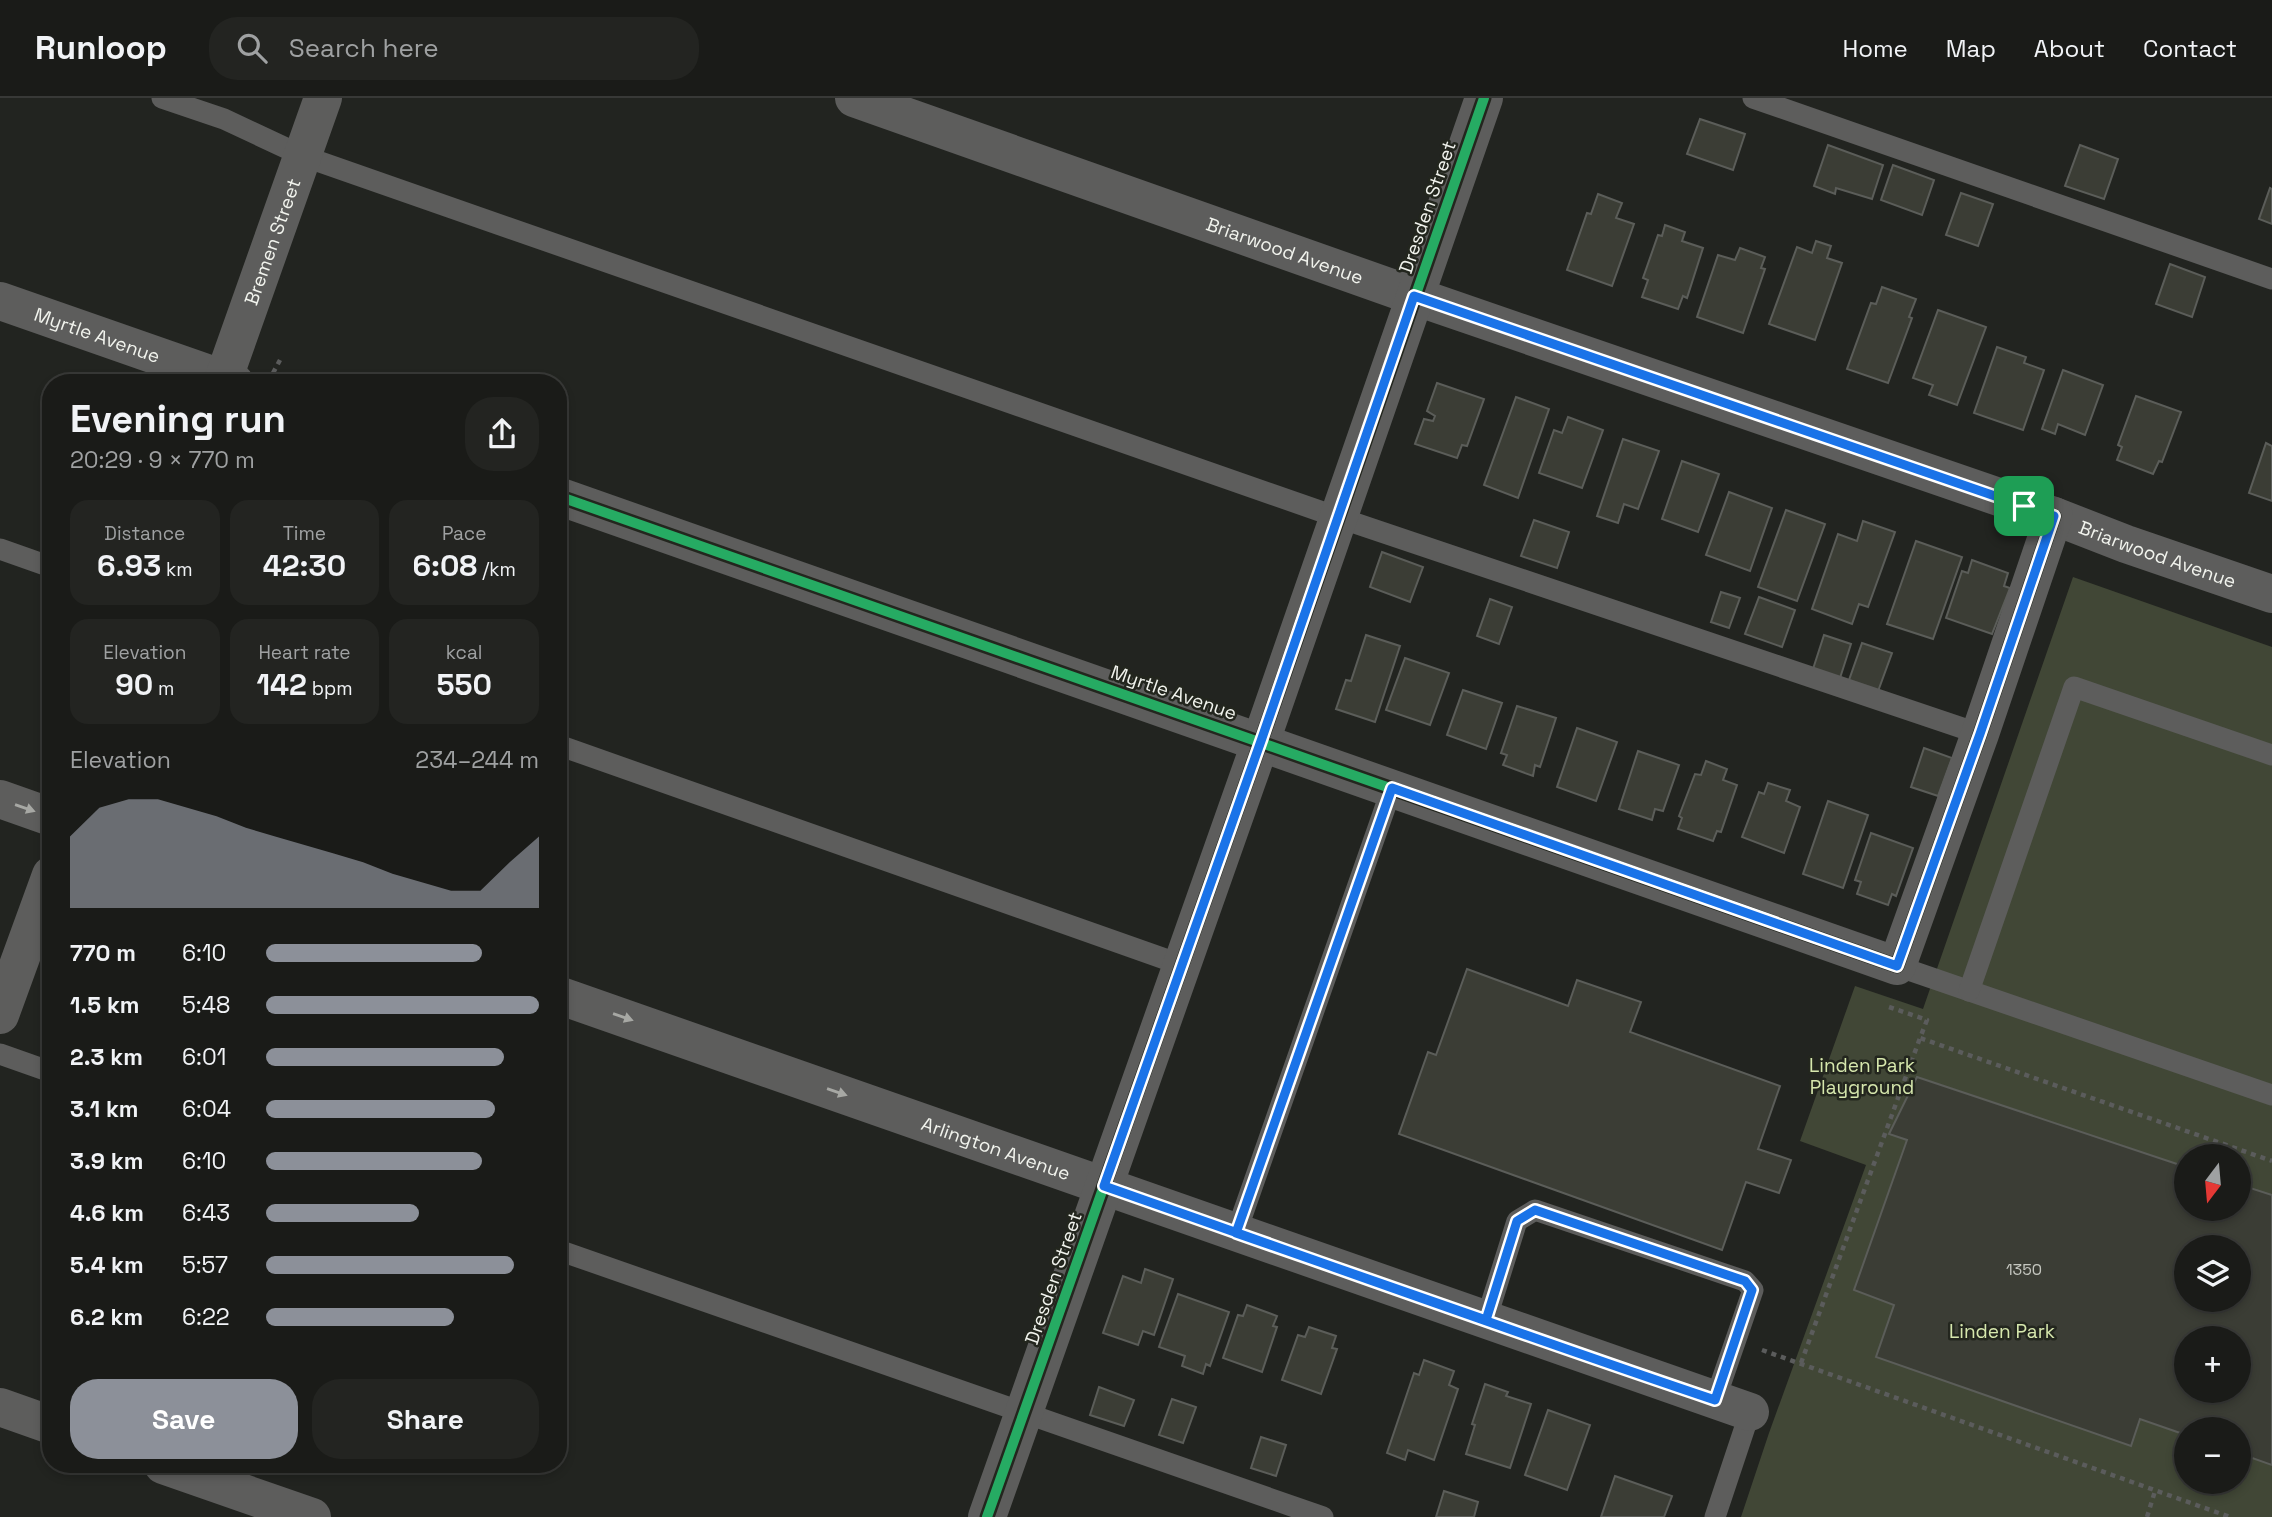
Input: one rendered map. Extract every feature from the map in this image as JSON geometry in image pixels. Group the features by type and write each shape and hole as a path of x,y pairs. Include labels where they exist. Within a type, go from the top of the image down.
{"street":[{"name":"Bremen Street","path":"230,374 323,98"},
{"name":"Briarwood Avenue","path":"855,98 1414,296 2054,516 2126,544 2272,594"},
{"name":"Dresden Street","path":"986,1517 1261,741 1484,98"},
{"name":"Myrtle Avenue","path":"0,300 205,374"},
{"name":"Myrtle Avenue","path":"567,499 1897,966"},
{"path":"1897,966 2054,516"},
{"path":"0,799 42,814"},
{"path":"0,1014 42,900"},
{"name":"Arlington Avenue","path":"567,998 1733,1406"},
{"path":"0,1408 42,1422"},
{"path":"186,1473 312,1517"}],"lane":[{"path":"162,98 224,119 303,156 1337,517 1980,734"},
{"path":"1753,98 2272,279"},
{"path":"0,549 42,564"},
{"path":"1969,991 2074,687 2272,755"},
{"path":"567,748 1182,965"},
{"path":"1236,1233 1392,788"},
{"path":"1897,966 2272,1095"},
{"path":"0,1054 42,1069"},
{"path":"1486,1320 1517,1221 1535,1210 1745,1281 1752,1290 1735,1340 1733,1406 1715,1517"},
{"path":"567,1253 1323,1517"}],"path":[{"path":"272,374 280,360"},
{"path":"1801,1363 1927,1020 1883,1004"},
{"path":"1920,1038 2272,1161"},
{"path":"1735,1340 2230,1517"},
{"path":"2147,1517 2155,1491"}],"green space":[{"name":"Linden Park","path":"2073,577 2272,647 2272,1517 1741,1517 1866,1165 1800,1141 1855,986 1923,1009"}],"building":[{"path":"1700,119 1745,134 1733,170 1687,154"},
{"path":"1828,145 1883,165 1872,199 1836,188 1835,194 1814,186"},
{"path":"2080,145 2118,159 2104,199 2065,186"},
{"path":"1893,165 1934,180 1922,215 1881,200"},
{"path":"2270,188 2272,189 2272,224 2259,219"},
{"path":"1961,193 1993,204 1978,246 1946,235"},
{"path":"1598,194 1622,203 1616,218 1634,224 1612,286 1567,270 1587,213 1591,214"},
{"path":"1665,225 1685,232 1682,241 1703,248 1687,298 1683,296 1678,309 1642,297 1648,280 1643,278 1658,235 1662,236"},
{"path":"1816,241 1831,246 1827,258 1842,263 1815,340 1769,324 1797,247 1812,253"},
{"path":"1740,248 1765,257 1761,268 1765,269 1743,333 1697,317 1718,255 1735,260"},
{"path":"2170,264 2205,277 2192,317 2156,304"},
{"path":"1882,287 1916,299 1909,317 1912,318 1888,383 1847,369 1871,303 1876,304"},
{"path":"1938,310 1986,327 1957,405 1929,395 1933,385 1913,378"},
{"path":"1997,347 2026,357 2024,363 2044,370 2023,430 1974,413"},
{"path":"2063,370 2103,385 2085,435 2058,424 2055,434 2042,429"},
{"path":"1437,383 1484,399 1467,446 1462,445 1457,458 1415,444 1424,419 1433,421 1435,416 1427,411"},
{"path":"2136,396 2181,412 2162,462 2159,461 2153,474 2117,460 2122,447 2118,445"},
{"path":"1516,397 1549,409 1518,498 1484,485"},
{"path":"1568,417 1603,430 1582,488 1539,473 1554,430 1562,433"},
{"path":"1623,439 1659,451 1638,509 1624,504 1618,523 1597,516"},
{"path":"2266,443 2272,446 2272,501 2249,493"},
{"path":"1682,461 1719,474 1698,532 1662,519"},
{"path":"1729,492 1772,508 1750,571 1706,555"},
{"path":"1786,510 1825,524 1797,601 1758,587"},
{"path":"1534,520 1569,532 1557,568 1521,556"},
{"path":"1863,521 1895,532 1868,607 1859,604 1852,624 1812,609 1838,534 1857,541"},
{"path":"1916,541 1962,557 1933,639 1887,624"},
{"path":"1382,552 1423,567 1410,602 1370,587"},
{"path":"1972,560 2008,573 2004,586 2010,588 1992,634 1946,618 1962,571 1968,573"},
{"path":"1721,592 1740,598 1729,628 1711,622"},
{"path":"1759,597 1795,610 1782,647 1745,634"},
{"path":"1490,599 1512,607 1499,644 1477,636"},
{"path":"1366,635 1400,646 1375,722 1336,709 1346,680 1351,681"},
{"path":"1824,635 1851,644 1840,678 1813,669"},
{"path":"1862,643 1892,653 1877,694 1848,683"},
{"path":"1405,658 1449,673 1430,725 1386,710"},
{"path":"1463,690 1502,703 1486,749 1447,735"},
{"path":"1517,706 1556,718 1540,767 1535,765 1533,776 1503,765 1507,755 1501,753"},
{"path":"1577,728 1617,742 1596,801 1557,787"},
{"path":"1924,748 1952,758 1938,796 1911,787"},
{"path":"1638,751 1679,765 1663,811 1655,809 1652,820 1619,809"},
{"path":"1706,761 1727,769 1723,780 1737,785 1721,832 1717,831 1713,841 1678,829 1682,818 1679,816 1695,774 1701,775"},
{"path":"1768,783 1790,790 1786,801 1800,807 1784,853 1742,837 1759,792 1764,794"},
{"path":"1828,801 1868,815 1843,888 1803,874"},
{"path":"1871,833 1913,848 1896,896 1892,894 1888,905 1857,894 1861,882 1855,880"},
{"path":"1467,969 1568,1006 1577,980 1641,1002 1630,1032 1780,1086 1758,1149 1791,1160 1779,1193 1746,1182 1722,1250 1399,1134 1428,1052 1436,1055"},
{"path":"1917,1077 2174,1163 2174,1222 2250,1222 2251,1188 2272,1195 2272,1465 2251,1458 2251,1417 2174,1417 2174,1431 2140,1419 2131,1446 1876,1357 1894,1305 1854,1290 1907,1140 1889,1134"},
{"path":"1145,1269 1173,1279 1154,1335 1143,1331 1138,1345 1103,1333 1123,1276 1141,1283"},
{"path":"1178,1294 1229,1312 1210,1366 1206,1364 1203,1374 1182,1366 1185,1356 1159,1347"},
{"path":"1247,1305 1277,1316 1273,1326 1277,1327 1262,1372 1223,1358 1238,1315 1243,1316"},
{"path":"1309,1327 1336,1336 1332,1348 1337,1349 1321,1394 1282,1380 1298,1335 1305,1337"},
{"path":"1424,1360 1454,1371 1449,1385 1458,1389 1434,1460 1408,1450 1405,1460 1387,1453 1414,1373 1419,1375"},
{"path":"1485,1384 1508,1392 1506,1396 1531,1404 1510,1468 1466,1454"},
{"path":"1099,1387 1134,1400 1124,1426 1090,1415"},
{"path":"1172,1399 1196,1407 1183,1443 1159,1435"},
{"path":"1548,1410 1590,1425 1567,1490 1525,1475"},
{"path":"1261,1437 1286,1445 1276,1476 1251,1468"},
{"path":"1615,1476 1672,1496 1664,1517 1601,1517"},
{"path":"1444,1491 1478,1502 1474,1517 1436,1517"}],"cycle path":[{"path":"987,1517 1484,98"},
{"path":"567,499 1897,966 2054,516"}],"route":[{"path":"2024,506 1414,296 1104,1186 1236,1233 1319,1262 1486,1320 1564,1348 1715,1400 1752,1290 1745,1281 1535,1210 1517,1221 1486,1320 1236,1233 1392,788 1897,966 2054,516 2024,506"}],"park label":[{"name":"Linden Park Playground","path":"1862,1076"}]}
